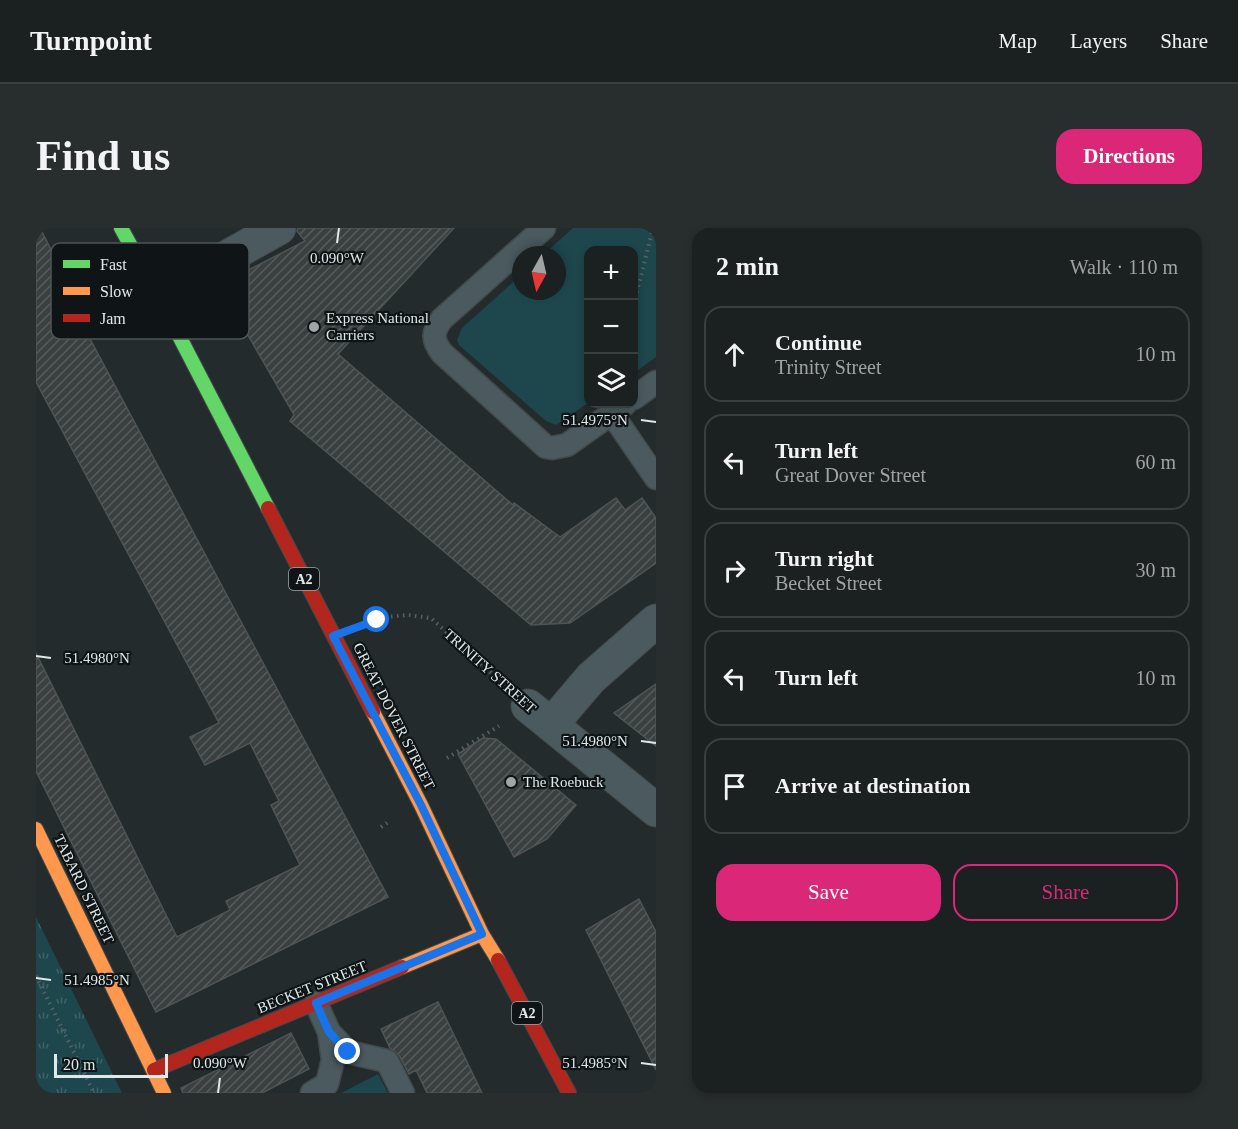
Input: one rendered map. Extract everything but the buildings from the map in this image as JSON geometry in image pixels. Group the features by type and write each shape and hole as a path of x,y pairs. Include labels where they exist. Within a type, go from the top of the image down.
{"main road":[{"name":"GREAT DOVER STREET","path":"121,228 129,243"},
{"name":"GREAT DOVER STREET","path":"181,339 421,805 482,934 507,975 569,1093"},
{"name":"TABARD STREET","path":"36,829 164,1093"},
{"name":"BECKET STREET","path":"154,1070 482,934"}],"street":[{"path":"249,245 279,228"},
{"path":"540,716 591,678 656,621"},
{"name":"TRINITY STREET","path":"540,716 656,810"}],"lane":[{"path":"544,228 442,319 433,336 436,345 458,368 546,447 567,445 619,409 656,478"},
{"path":"638,395 656,382"},
{"path":"312,1093 327,1084 333,1060 329,1032 316,1003"},
{"path":"329,1032 348,1052 387,1061 403,1093"}],"path":[{"path":"634,300 653,228"},
{"name":"TRINITY STREET","path":"333,636 386,617 408,615 431,618 540,716"},
{"path":"447,758 540,716"},
{"path":"381,827 391,821"},
{"path":"36,976 94,1093"}],"green space":[{"path":"573,228 656,228 656,357 638,370 638,246 584,246 584,406 556,425 546,421 459,345 457,340 462,328 512,283 512,300 566,300 566,246 553,246"},
{"path":"36,917 122,1093 36,1093"},
{"path":"378,1074 388,1093 341,1093"}],"traffic: fast":[{"path":"121,228 129,243"},
{"path":"181,339 268,508"}],"traffic: slow":[{"path":"373,712 421,805 482,934 498,960"},
{"path":"36,829 164,1093"},
{"path":"402,967 482,934"}],"traffic: jam":[{"path":"268,508 373,712"},
{"path":"498,960 569,1093"},
{"path":"154,1070 402,967"}],"place":[{"name":"Express National Carriers","path":"314,327"},
{"name":"The Roebuck","path":"511,782"}],"route":[{"path":"348,1052 329,1032 316,1003 482,934 421,805 333,636 377,620"}]}
